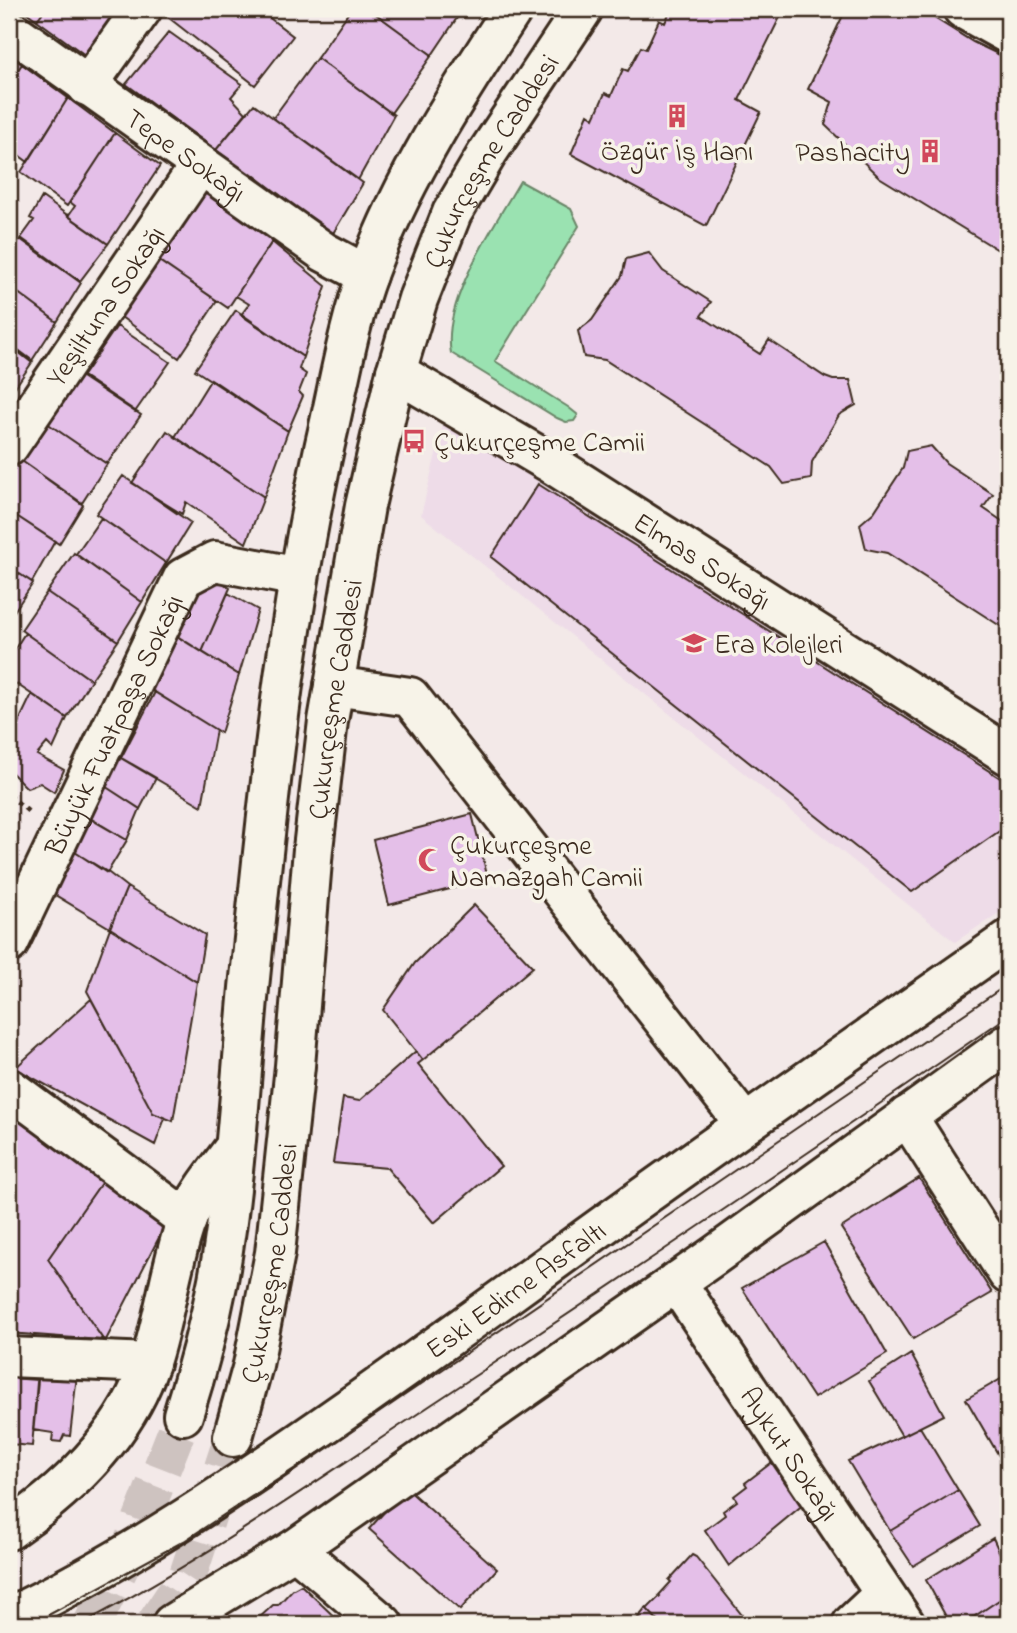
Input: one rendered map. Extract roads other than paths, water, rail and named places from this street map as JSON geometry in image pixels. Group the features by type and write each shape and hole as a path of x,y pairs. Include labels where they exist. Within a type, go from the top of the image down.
{"main road":[{"path":"87,86 142,9"},
{"name":"Çukurçeşme Caddesi","path":"183,1415 202,1356 218,1279 264,843 299,576 314,489 367,275 426,148 513,9"},
{"name":"Çukurçeşme Caddesi","path":"233,1437 253,1365 275,1253 295,1066 313,849 334,686 365,506 396,372 418,299 452,213 488,152 583,9"},
{"path":"964,9 1008,34"},
{"name":"Tepe Sokağı","path":"9,29 324,252 367,275"},
{"name":"Yeşiltuna Sokağı","path":"9,446 200,165"},
{"name":"Elmas Sokağı","path":"396,372 549,462 1008,755"},
{"name":"Büyük Fuatpaşa Sokağı","path":"9,943 183,578 215,561 299,576"},
{"path":"334,686 410,697 745,1125"},
{"name":"Eski Edirne Asfaltı","path":"9,1616 46,1599 152,1541 267,1466 1008,940"},
{"path":"178,1622 295,1549 676,1282 1008,1044"},
{"path":"9,1088 187,1220"},
{"path":"907,1115 1008,1274"},
{"path":"9,1530 80,1472 112,1438 150,1363 187,1220 233,1149"},
{"name":"Aykut Sokağı","path":"676,1282 894,1609"},
{"path":"9,1357 150,1363"},
{"path":"295,1549 383,1624"},
{"path":"852,1624 894,1609"}],"tunnel":[{"path":"92,1624 134,1539 183,1415"},
{"path":"155,1624 188,1575 233,1437"}],"tram line":[{"path":"32,1624 184,1541 364,1423 1008,984"},
{"path":"81,1624 218,1545 308,1487 1008,1016"}],"place":[{"name":"Özgür İş Hanı","path":"677,116"},
{"name":"Pashacity","path":"930,151"},
{"name":"Çukurçeşme Camii","path":"414,441"},
{"name":"Era Kolejleri","path":"694,643"},
{"name":"Çukurçeşme Namazgah Camii","path":"430,860"}]}
